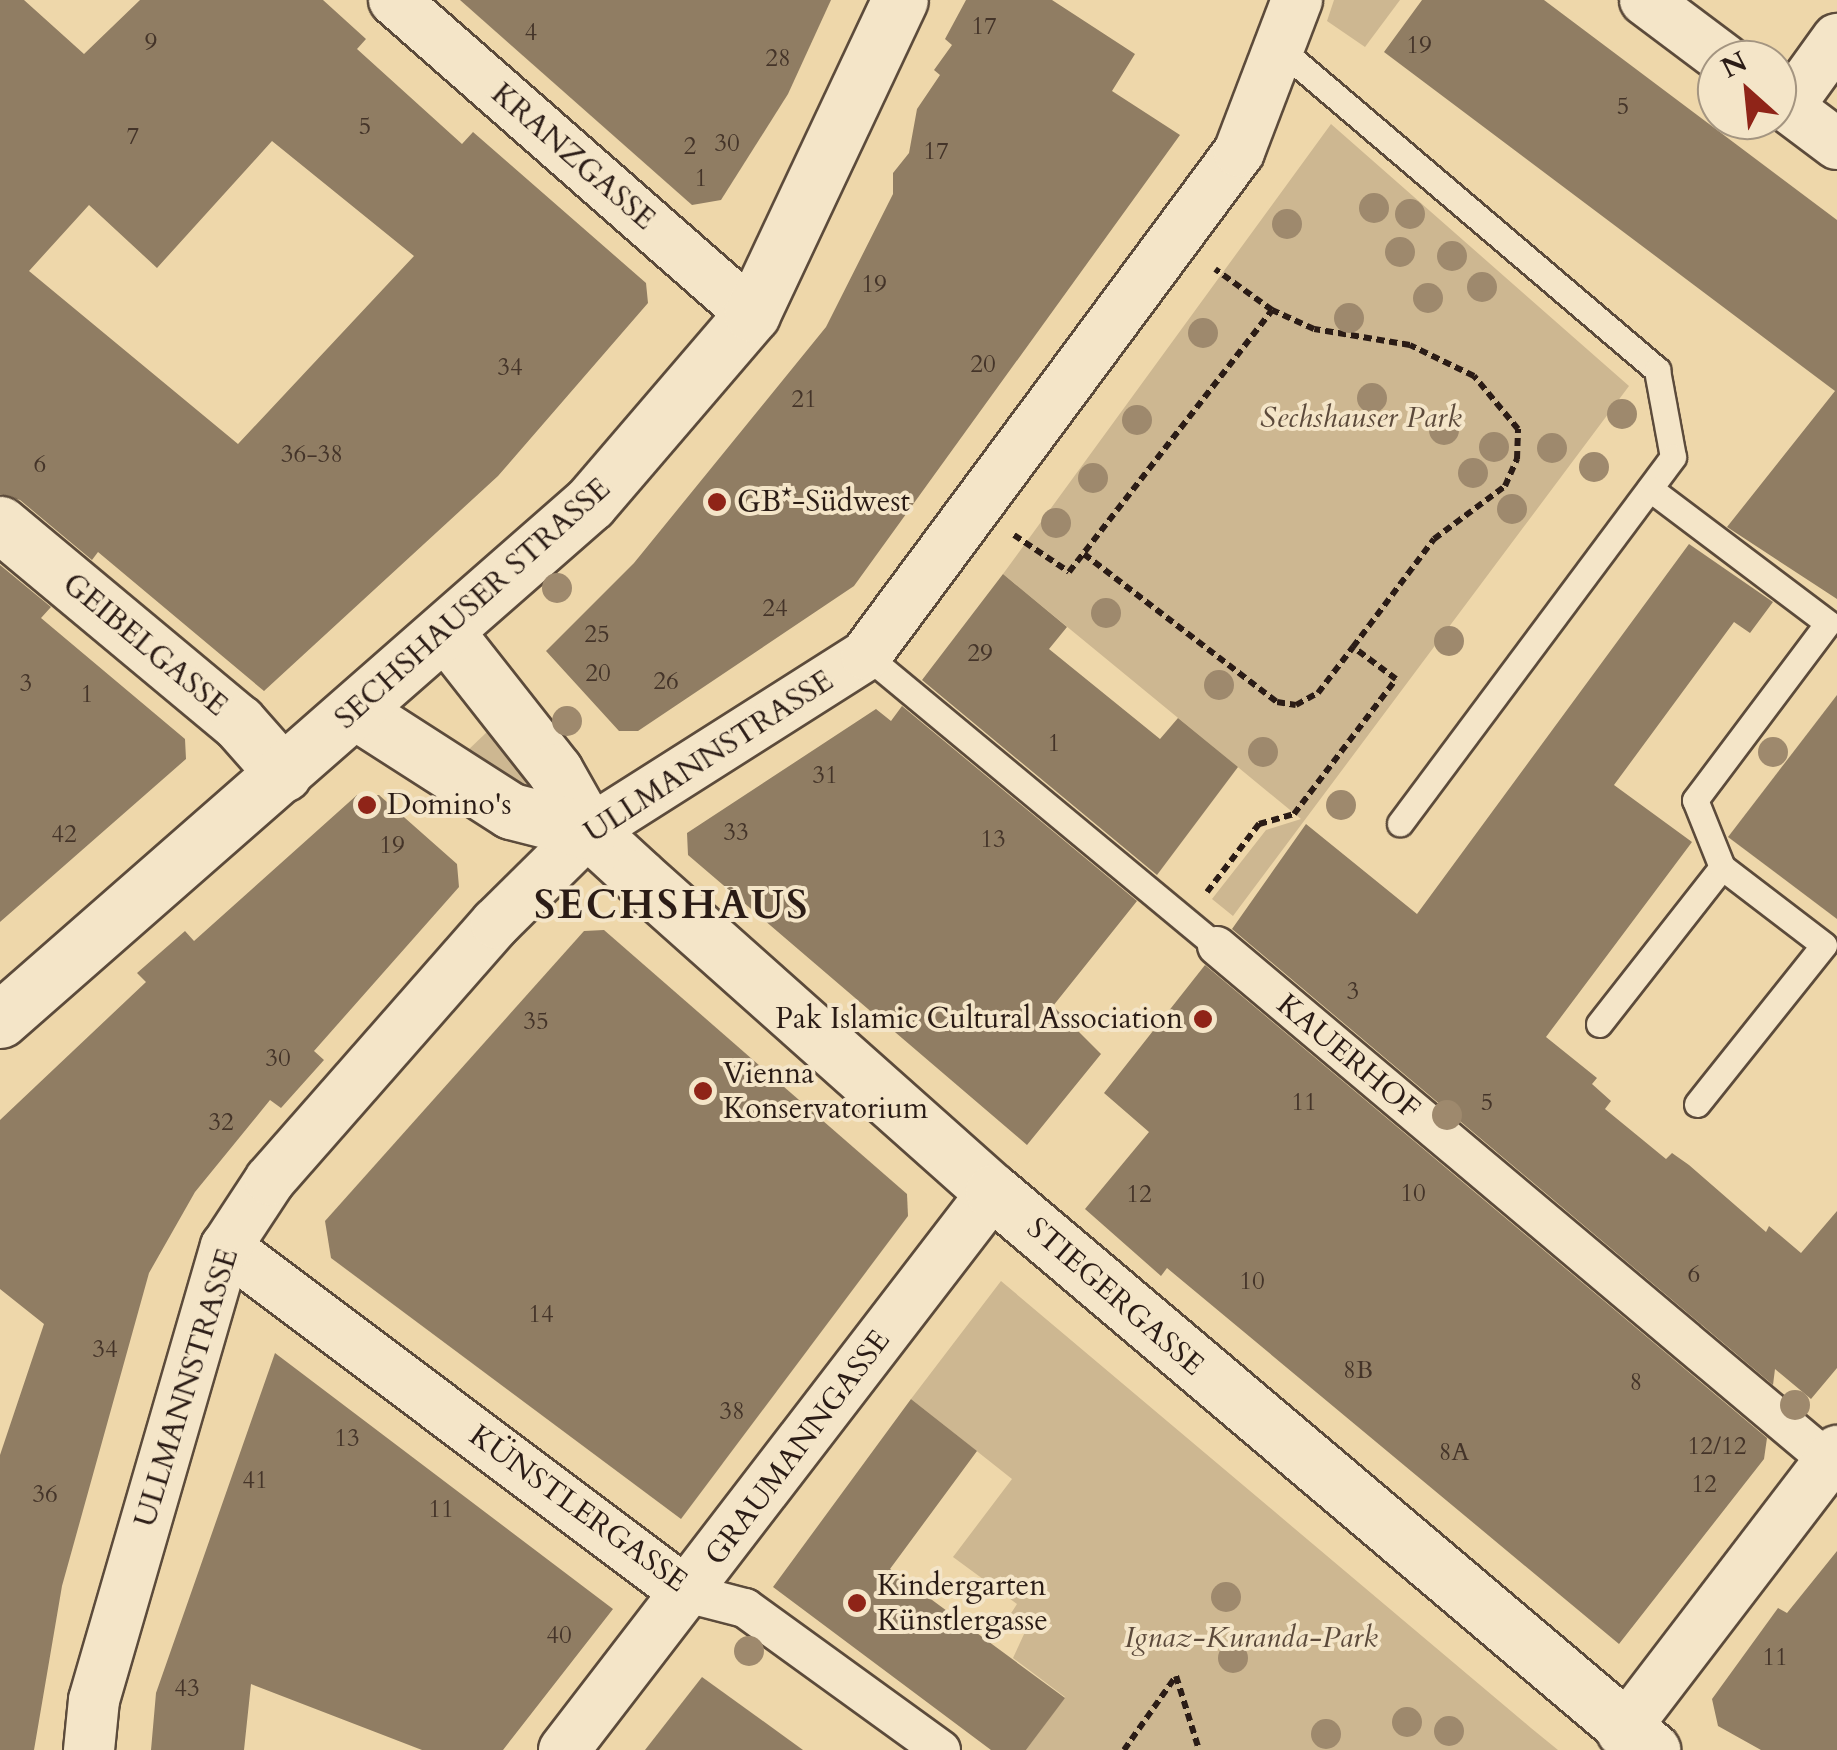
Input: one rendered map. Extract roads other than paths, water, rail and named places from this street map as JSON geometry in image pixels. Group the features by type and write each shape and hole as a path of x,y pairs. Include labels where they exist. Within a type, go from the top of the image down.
{"street":[{"name":"KRANZGASSE","path":"394,0 752,314"},
{"name":"SECHSHAUSER STRASSE","path":"0,1020 448,635 590,503 752,314 900,0"},
{"name":"ULLMANNSTRASSE","path":"89,1750 94,1700 226,1247 270,1180 496,922 589,831 866,655 1177,242 1239,152 1298,0"},
{"path":"1646,0 1699,40"},
{"path":"1797,86 1837,39"},
{"path":"1797,114 1837,144"},
{"name":"GEIBELGASSE","path":"0,524 238,722 284,774"},
{"name":"STIEGERGASSE","path":"448,635 556,771 589,831 993,1192 1636,1741"},
{"name":"STIEGERGASSE","path":"356,712 511,810 589,831"},
{"name":"KAUERHOF","path":"1217,946 1833,1456"},
{"name":"GRAUMANNGASSE","path":"564,1750 993,1192"},
{"name":"KÜNSTLERGASSE","path":"226,1247 687,1593 745,1608 940,1750"},
{"path":"1636,1741 1833,1456"}],"lane":[{"path":"1279,48 1656,370 1673,457 1400,822"},
{"path":"1650,489 1828,623 1695,800 1722,868 1830,936 1697,1104"},
{"name":"KAUERHOF","path":"866,655 1217,946"},
{"path":"1600,1024 1722,868"}],"place":[{"name":"GB*-Südwest","path":"717,502"},
{"name":"Domino's","path":"367,805"},
{"name":"Pak Islamic Cultural Association","path":"1203,1019"},
{"name":"Vienna Konservatorium","path":"703,1091"},
{"name":"Kindergarten Künstlergasse","path":"857,1603"}],"district":[{"name":"SECHSHAUS","path":"672,906"}],"park label":[{"name":"Sechshauser Park","path":"1361,418"},
{"name":"Ignaz-Kuranda-Park","path":"1251,1638"}]}
